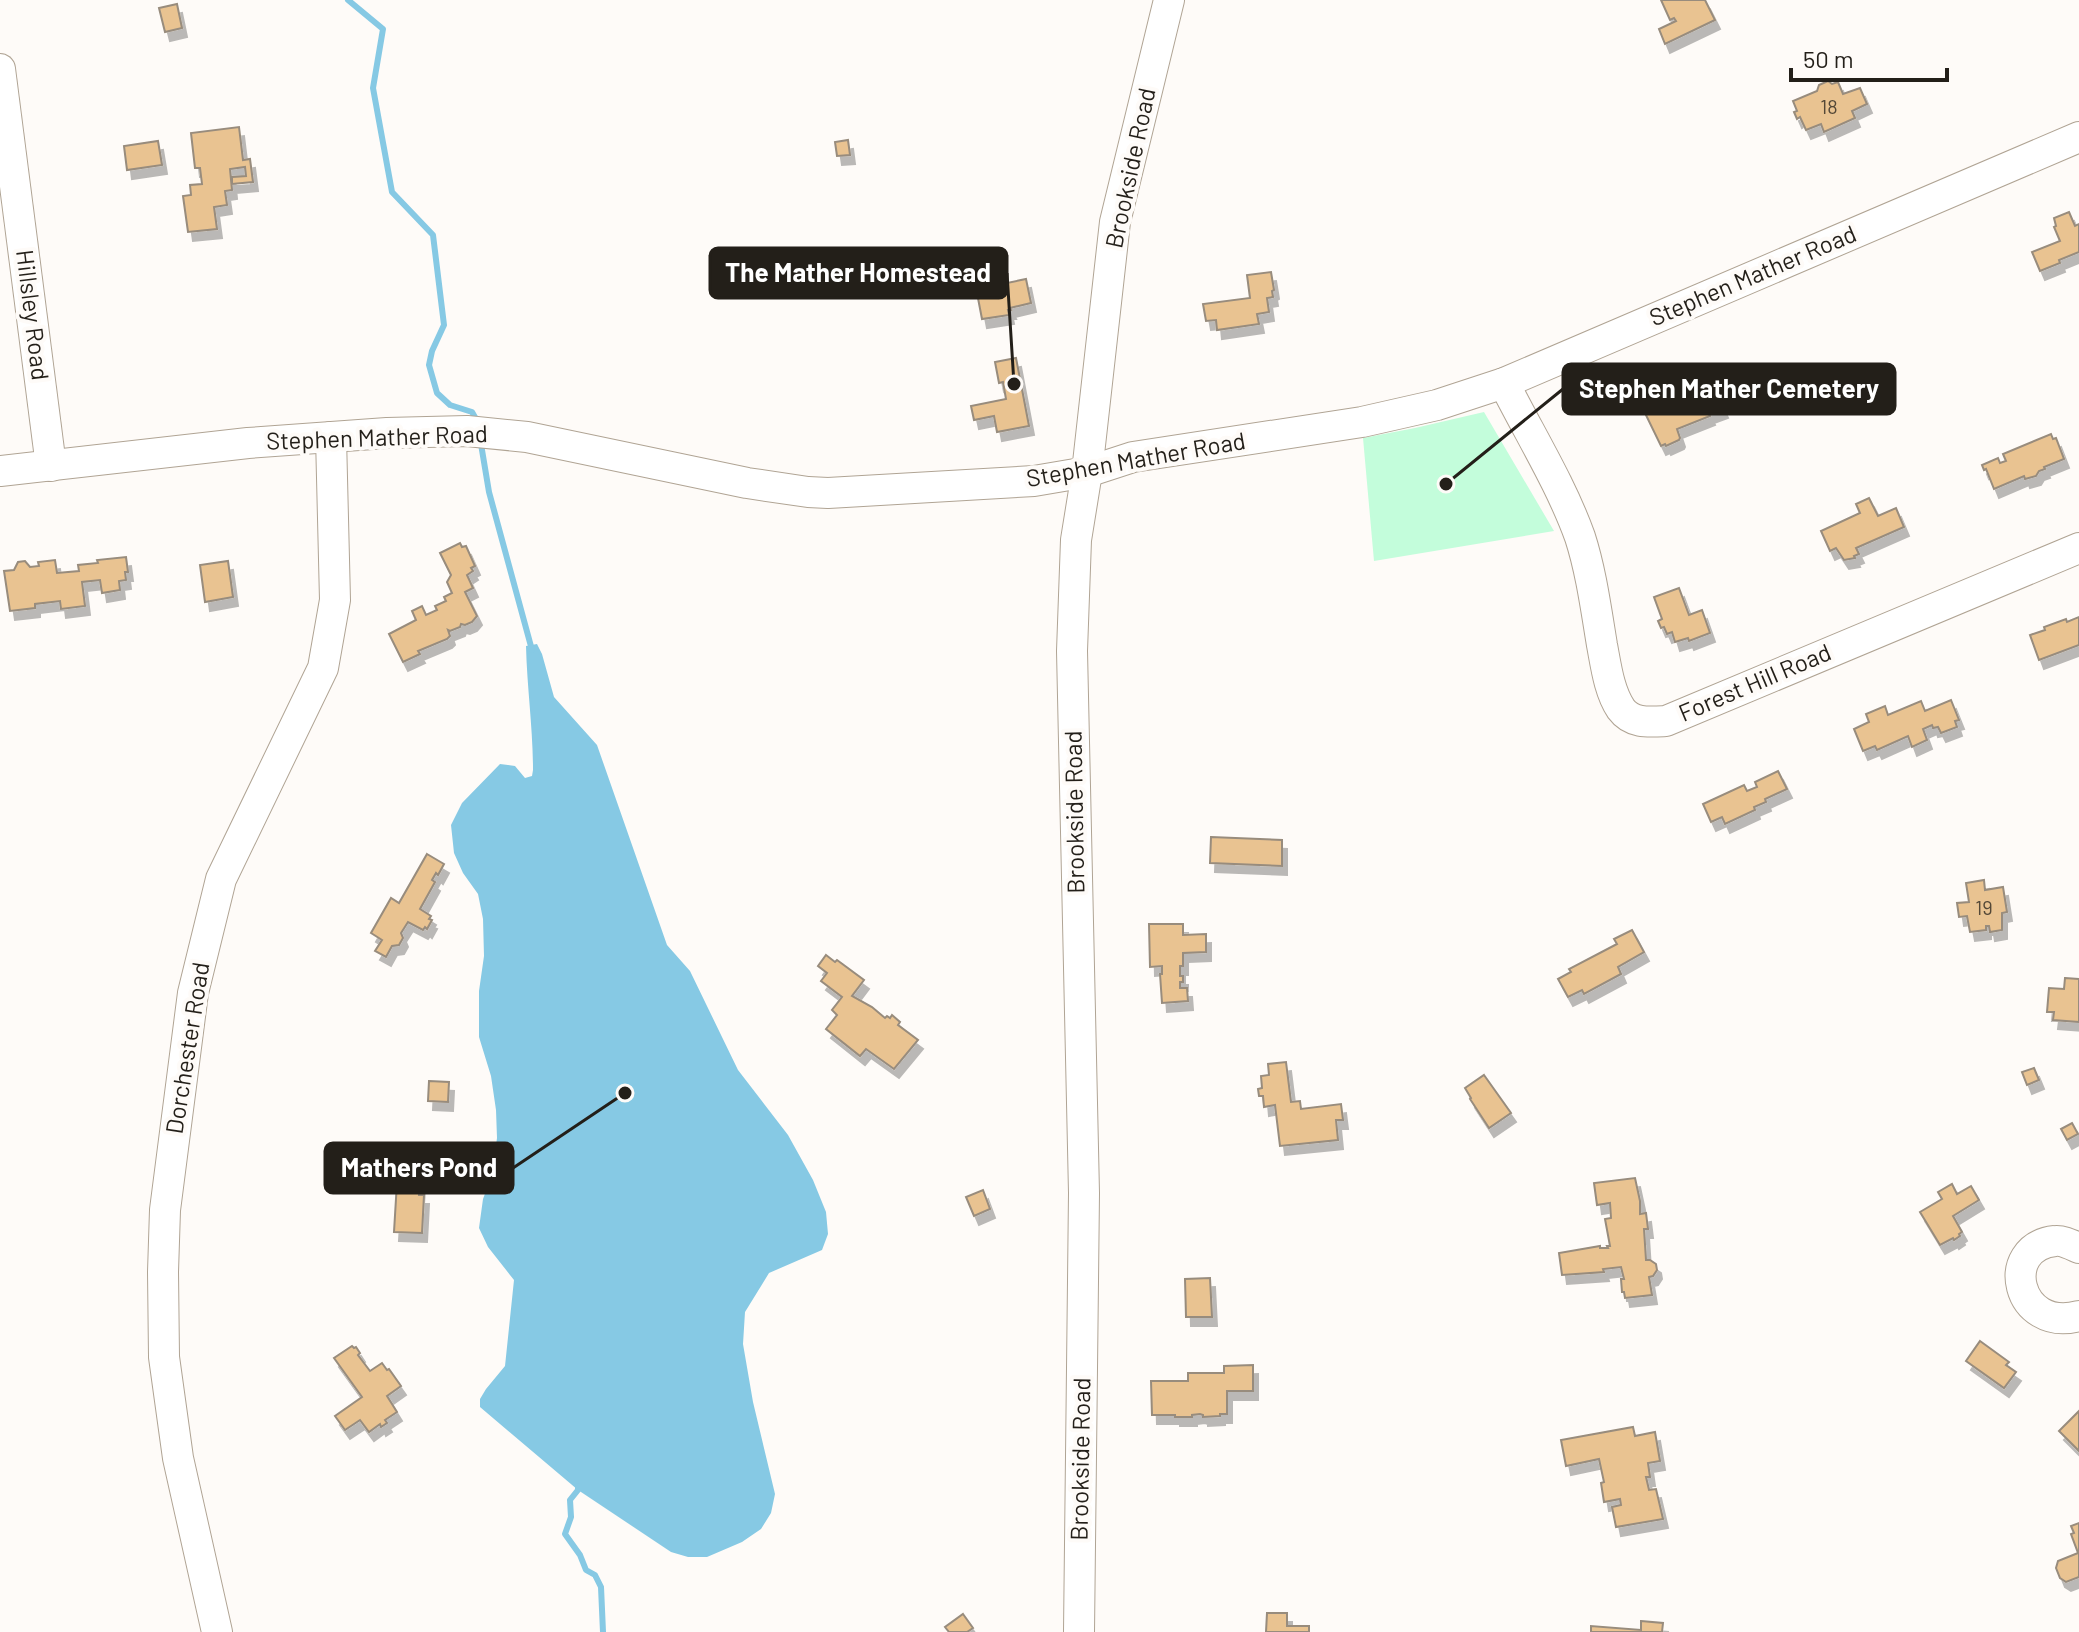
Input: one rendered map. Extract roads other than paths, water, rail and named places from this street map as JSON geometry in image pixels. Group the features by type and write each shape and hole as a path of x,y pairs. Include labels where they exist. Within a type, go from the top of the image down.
{"street":[{"name":"Brookside Road","path":"1079,1632 1084,1193 1072,651 1076,540 1087,472 1115,222 1169,0"},
{"name":"Hillsley Road","path":"0,69 51,466"},
{"name":"Stephen Mather Road","path":"0,471 248,443 435,431 497,432 747,483 808,492 1034,481 1087,472 1133,457 1362,422 1437,405 1504,383 2079,137"},
{"name":"Forest Hill Road","path":"1504,383 1580,538 1615,699 1624,713 1641,722 1666,721 2079,548"},
{"name":"Dorchester Road","path":"217,1632 178,1458 164,1357 165,1210 193,993 221,879 323,668 335,600 331,437"},
{"path":"2079,1248 2057,1241 2033,1249 2022,1264 2020,1288 2030,1304 2045,1315 2079,1316"}],"water":[{"path":"537,644 554,697 597,745 667,945 690,971 738,1070 788,1135 813,1180 826,1212 828,1234 822,1250 769,1273 745,1312 743,1344 775,1494 771,1513 761,1529 742,1542 707,1557 688,1557 671,1552 578,1490 480,1407 480,1399 486,1389 505,1366 514,1280 488,1247 479,1228 497,1138 491,1076 479,1037 483,919 478,894 454,853 451,825 462,803 500,764 515,766 525,778 532,776 526,646"}],"waterway":[{"path":"348,0 383,29 373,88 392,192 433,235 444,325 429,365 437,393 450,405 472,412 476,419"},
{"path":"481,444 489,492 532,650"},
{"path":"578,1486 570,1500 571,1517 565,1534 586,1570 595,1575 601,1587 603,1632"}],"place":[{"name":"The Mather Homestead","path":"1014,384"},
{"name":"Stephen Mather Cemetery","path":"1446,484"},
{"name":"Mathers Pond","path":"625,1093"}]}
